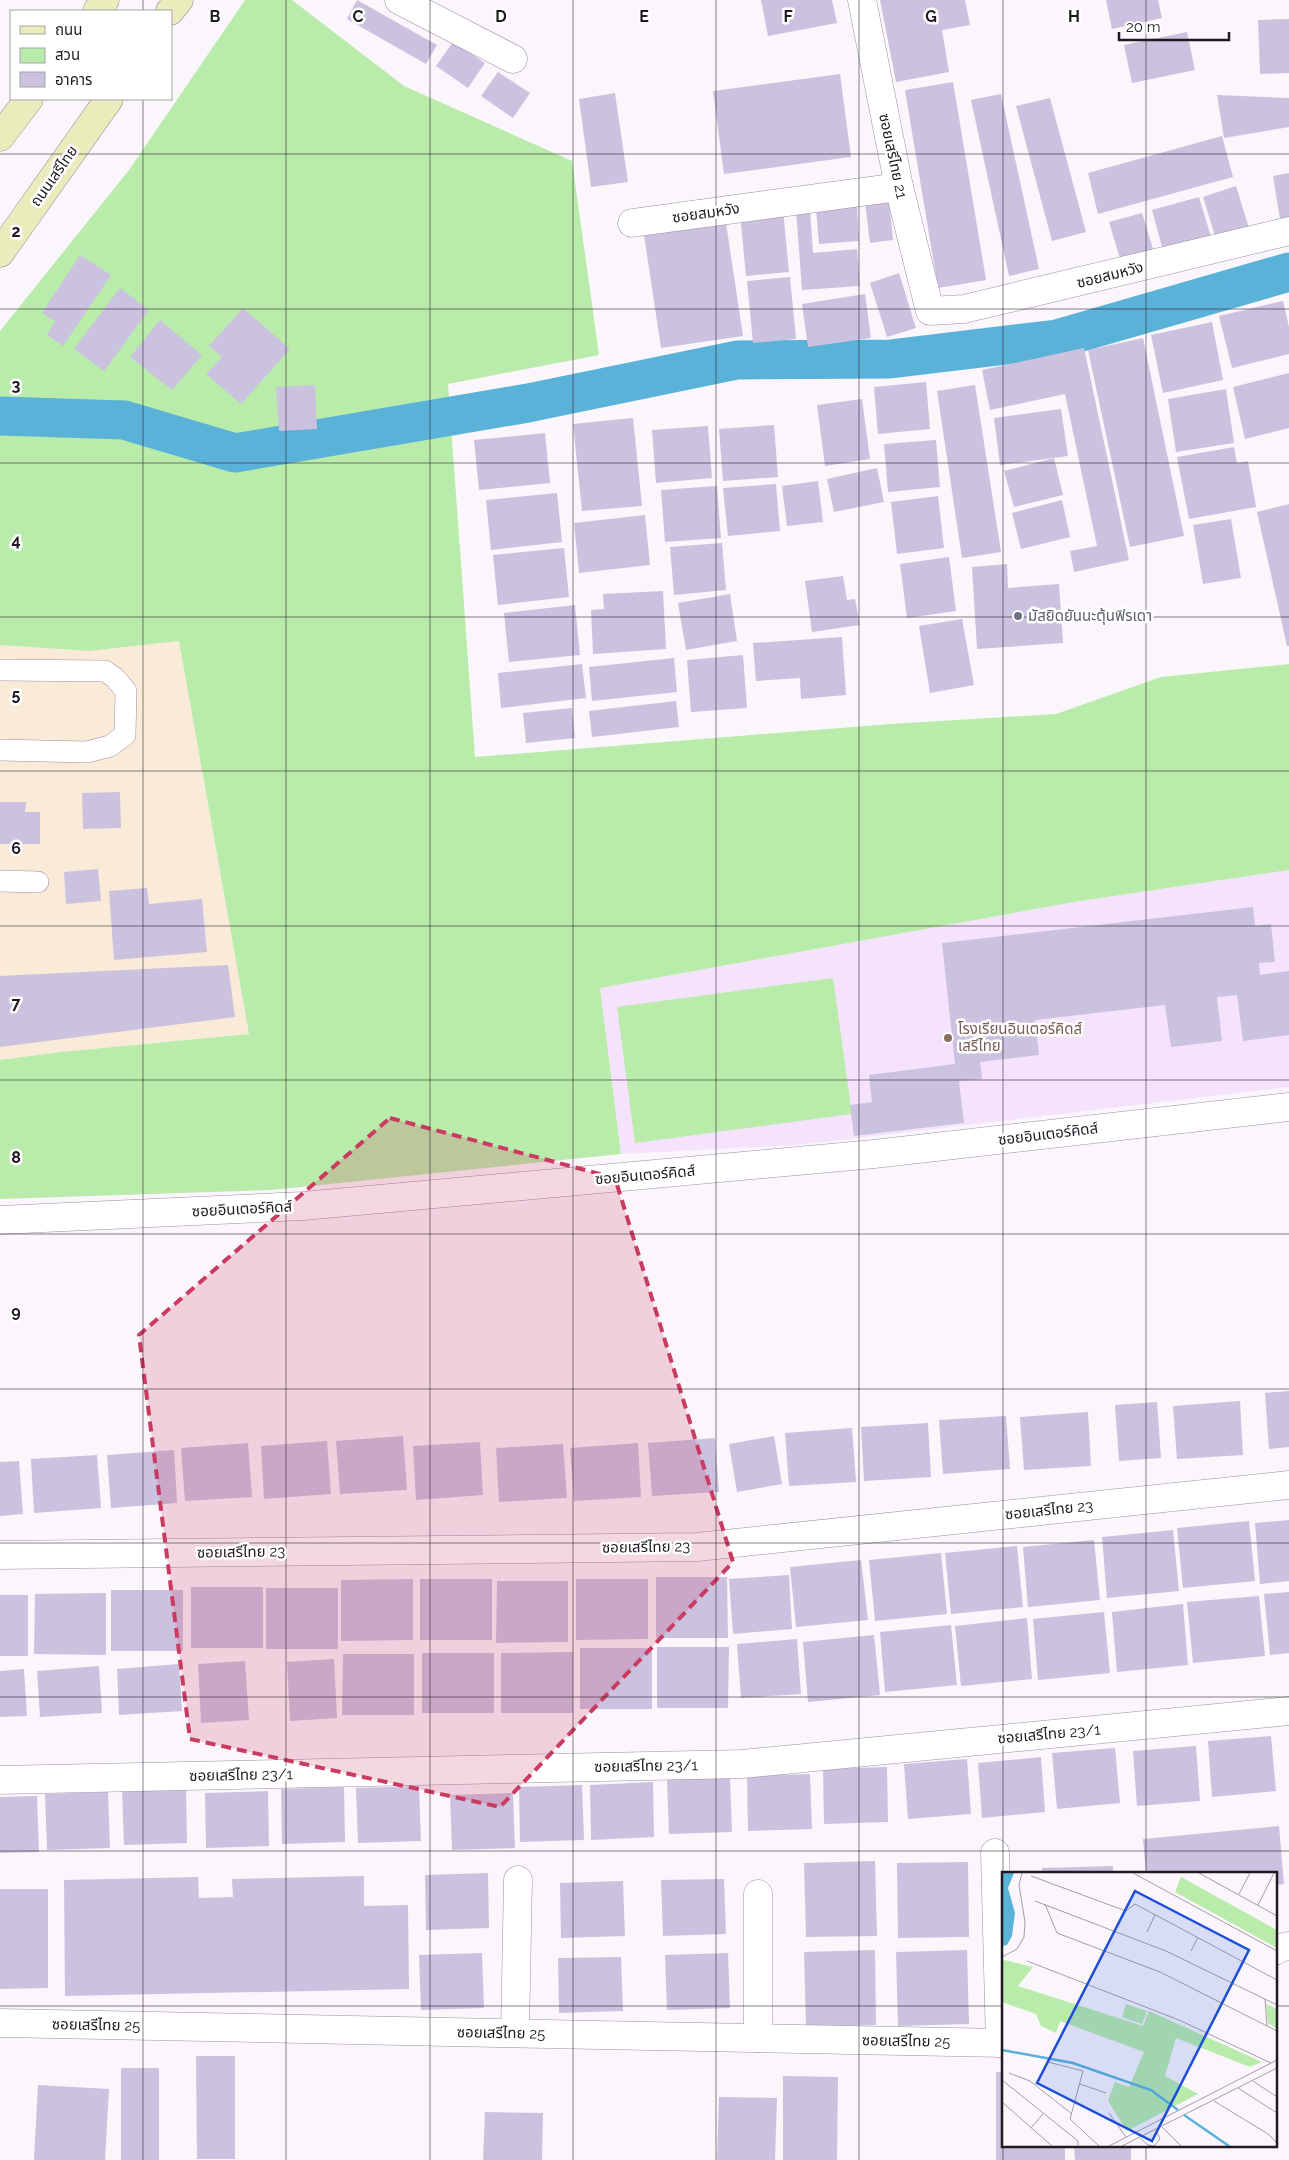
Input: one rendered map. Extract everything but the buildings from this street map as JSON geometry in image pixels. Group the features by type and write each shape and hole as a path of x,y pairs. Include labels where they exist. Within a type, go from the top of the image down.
{"main road":[{"path":"171,10 179,0"},
{"name":"ถนนเสรีไทย","path":"0,253 108,100"}],"street":[{"path":"399,0 513,59"},
{"name":"ซอยเสรีไทย 21","path":"862,0 899,187 930,311"},
{"name":"ซอยสมหวัง","path":"632,224 899,187"},
{"name":"ซอยสมหวัง","path":"930,311 964,309 1289,230"},
{"name":"ซอยอินเตอร์คิดส์","path":"0,1220 303,1206 874,1154 1289,1107"},
{"name":"ซอยเสรีไทย 23","path":"0,1555 696,1547 1289,1485"},
{"name":"ซอยเสรีไทย 23/1","path":"0,1780 742,1764 1289,1711"},
{"path":"996,1853 1001,2043"},
{"path":"515,2033 518,1880"},
{"path":"758,1894 758,2038"},
{"path":"1276,1950 1289,1946"},
{"name":"ซอยเสรีไทย 25","path":"0,2023 1001,2043"}],"lane":[{"path":"0,670 105,671 115,678 126,691 125,735 110,746 87,752 0,750"},
{"path":"0,881 38,882"}],"highlighted area":[{"path":"390,1118 615,1178 733,1562 500,1807 190,1739 139,1335"}],"shaded area":[{"path":"179,641 249,1034 61,1052 0,1060 0,645 89,651"},
{"name":"โรงเรียนอินเตอร์คิดส์ เสรีไทย","path":"1289,870 1289,1087 799,1145 621,1154 600,988 1080,901"}],"green space":[{"path":"245,0 292,0 404,86 572,161 599,355 448,384 475,757 891,724 1056,714 1161,677 1289,664 1289,870 1080,901 600,988 621,1154 271,1190 0,1199 0,1060 61,1052 249,1034 179,641 89,651 0,645 0,331 129,170"},
{"path":"833,978 852,1114 635,1143 617,1007"}],"waterway":[{"path":"0,416 124,420 235,453 528,403 737,360 890,359 1057,339 1289,272"}],"place":[{"name":"มัสยิดยันนะตุ้นฟิรเดา","path":"1018,616"},
{"name":"โรงเรียนอินเตอร์คิดส์ เสรีไทย","path":"948,1038"}]}
